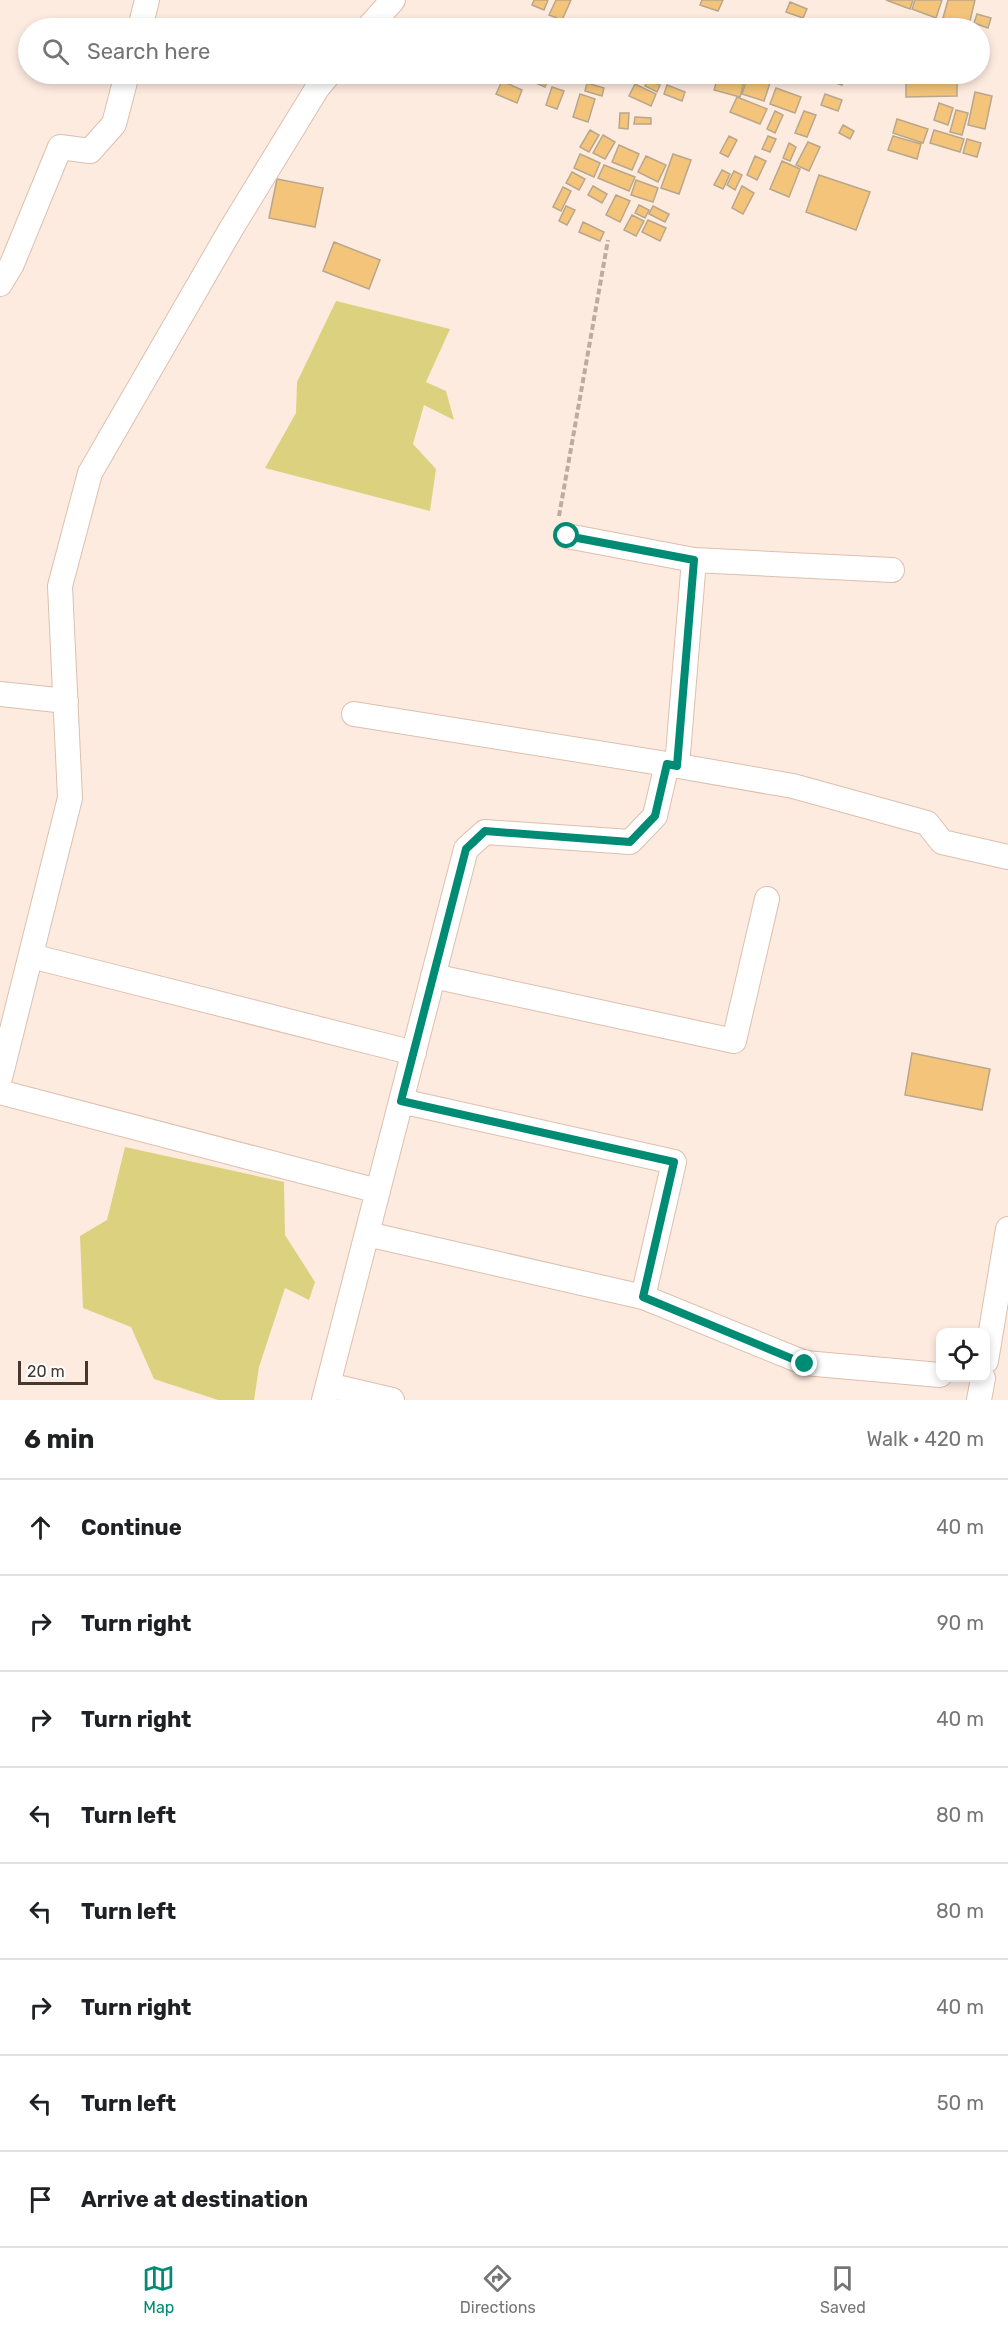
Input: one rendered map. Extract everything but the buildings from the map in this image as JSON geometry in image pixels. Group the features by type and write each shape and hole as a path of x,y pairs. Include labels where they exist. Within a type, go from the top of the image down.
{"street":[{"path":"142,18 147,0"},
{"path":"377,18 393,0"},
{"path":"0,284 12,264 60,147 90,150 114,124 125,84"},
{"path":"0,1078 70,798 60,586 90,473 231,229 321,84"},
{"path":"567,536 694,560 892,570"},
{"path":"392,1400 326,1392 466,849 485,831 630,842 655,816 672,765 694,560"},
{"path":"0,694 66,701"},
{"path":"354,714 793,786 927,823 942,842 1008,857"},
{"path":"433,976 734,1041 767,899"},
{"path":"31,956 414,1053"},
{"path":"0,1092 378,1191"},
{"path":"401,1101 674,1162 643,1297"},
{"path":"989,1328 1008,1229"},
{"path":"367,1234 643,1297 805,1364 936,1375"}],"path":[{"path":"567,536 559,516 608,240"}],"shaded area":[{"path":"336,301 450,329 426,382 446,391 454,420 424,405 413,444 436,469 430,511 265,468 296,413 297,382"},
{"path":"125,1147 284,1182 285,1235 315,1282 309,1300 285,1288 259,1367 254,1400 218,1400 154,1379 131,1327 83,1308 80,1236 107,1220"}],"route":[{"path":"567,536 694,560 677,766 667,764 655,816 630,842 485,831 466,849 401,1101 674,1162 643,1297 805,1364"}]}
